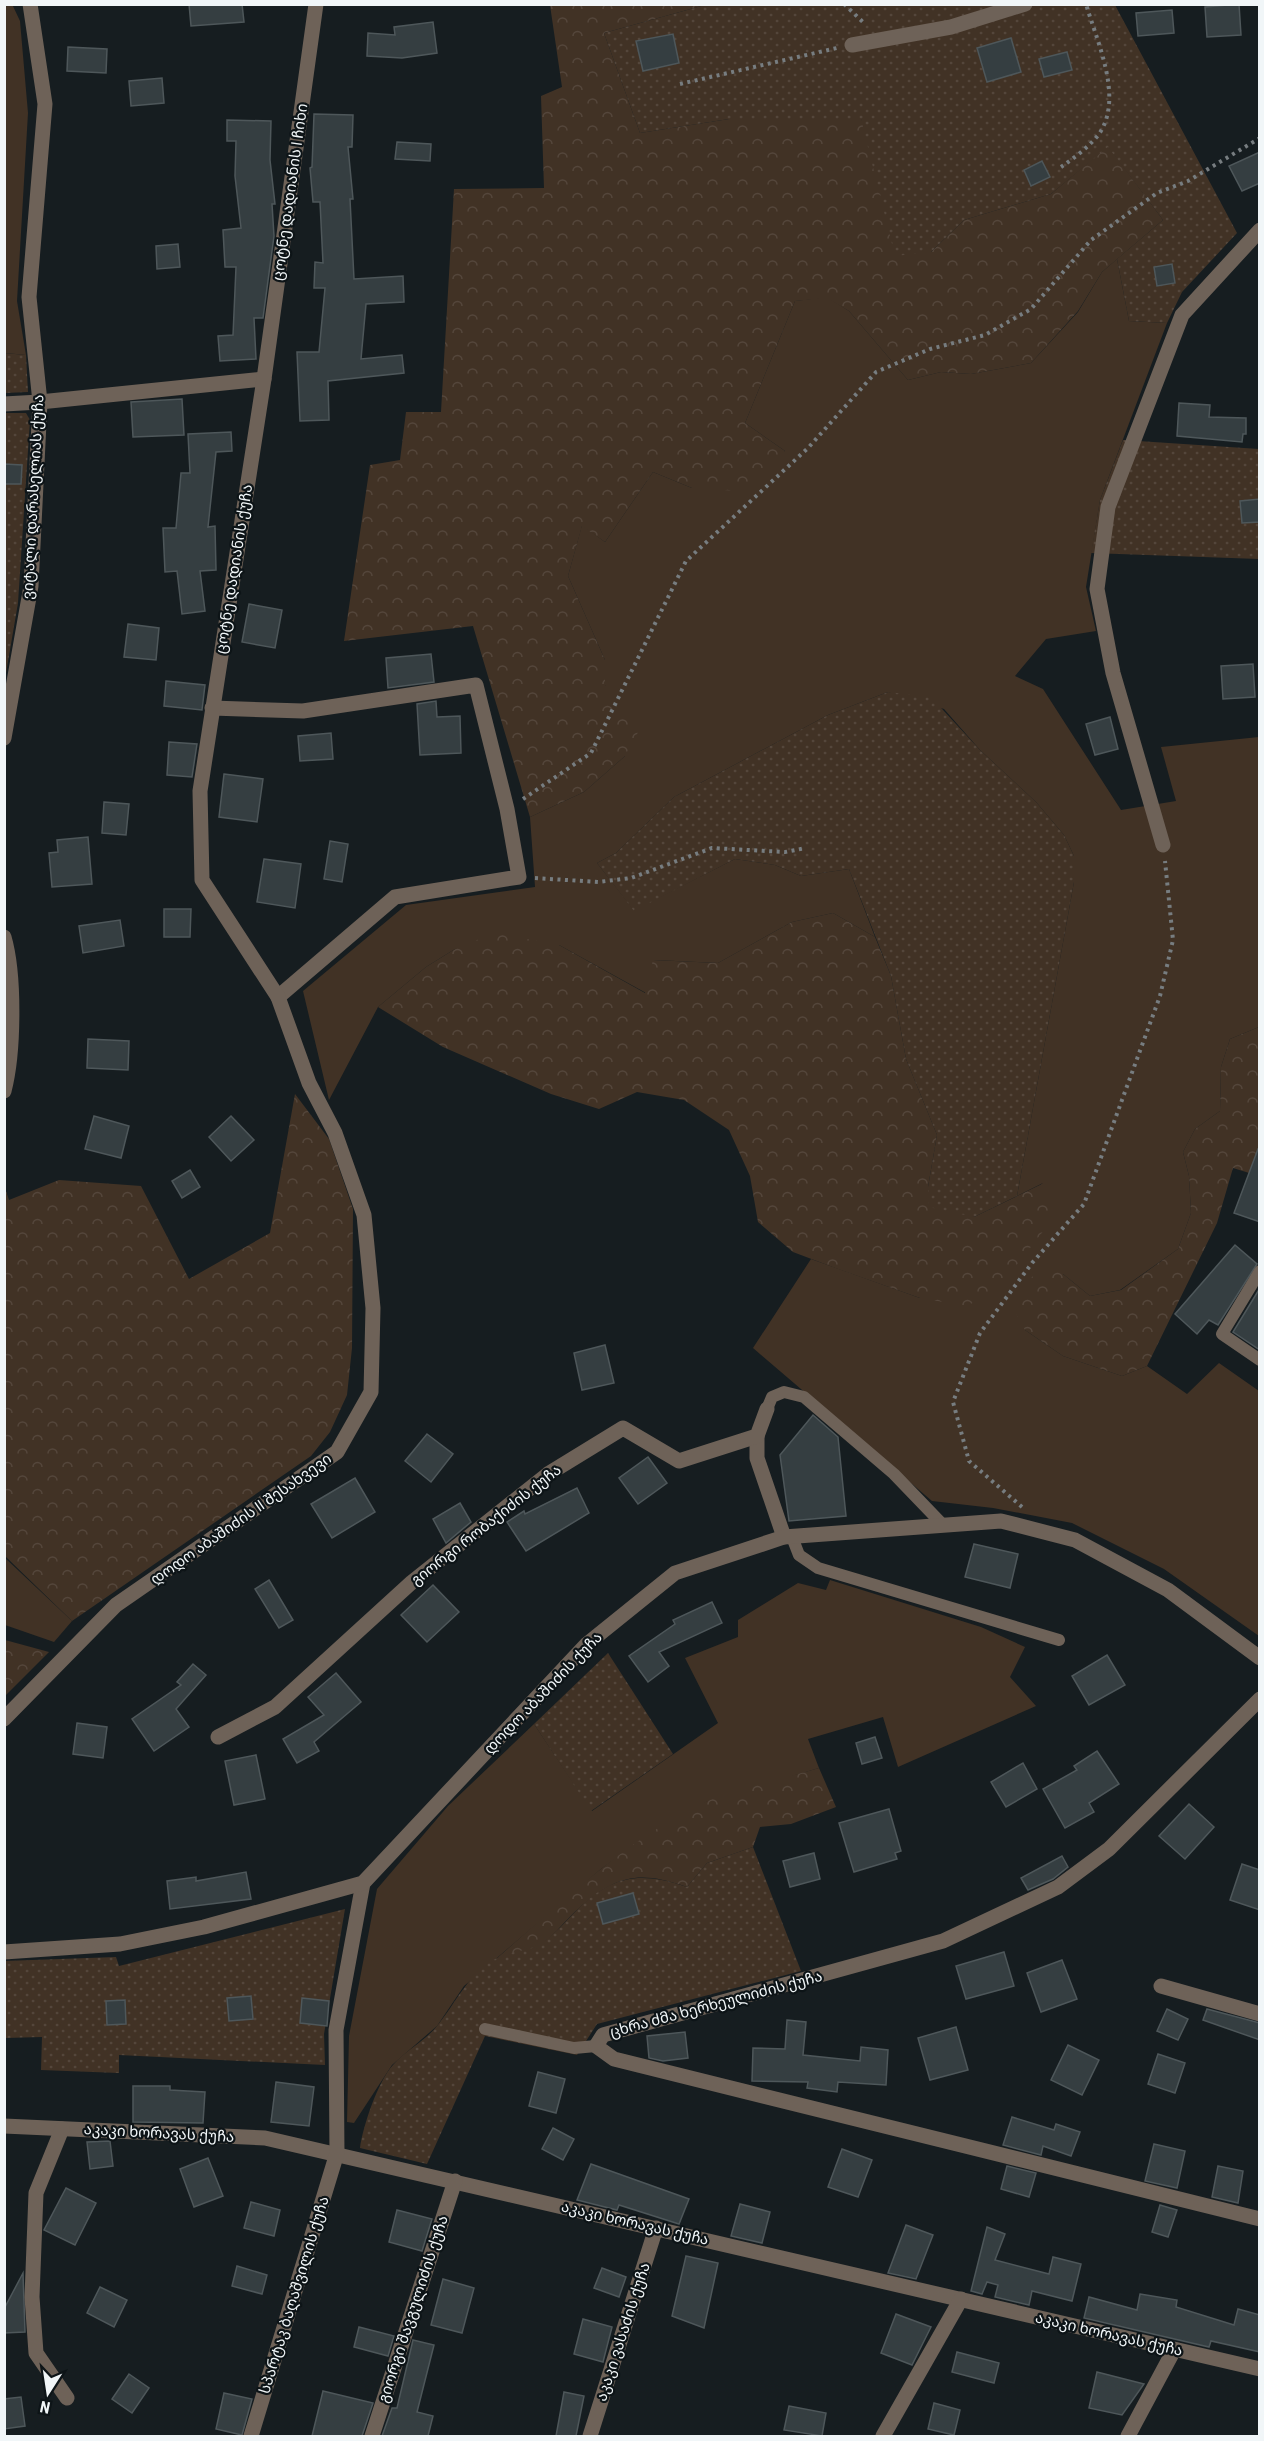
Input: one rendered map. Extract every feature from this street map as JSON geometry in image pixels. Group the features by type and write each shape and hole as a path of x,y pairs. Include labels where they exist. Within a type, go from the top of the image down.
{"street":[{"name":"ვიტალი დარასელიას ქუჩა","path":"4,738 31,586 40,402 29,297 45,104 30,4"},
{"name":"ცოტნე დადიანის I ჩიხი","path":"264,379 316,4"},
{"path":"852,45 951,27 1024,4"},
{"path":"1163,845 1113,673 1096,589 1108,507 1182,315 1260,230"},
{"path":"4,404 264,379"},
{"name":"ცოტნე დადიანის ქუჩა","path":"264,379 200,791 202,880 278,997"},
{"path":"212,708 303,711 476,685 507,809 519,877 395,897 278,997"},
{"path":"4,937 10,957 10,1069 4,1090"},
{"name":"დოდო აბაშიძის II შესახვევი","path":"4,1719 116,1605 337,1452 370,1392 373,1308 364,1215 335,1133 309,1083 278,997"},
{"path":"767,1409 757,1436 757,1458 788,1537"},
{"name":"გიორგი რობაქიძის ქუჩა","path":"218,1737 275,1707 412,1582 548,1474 623,1428 679,1461 757,1436"},
{"name":"დოდო აბაშიძის ქუჩა","path":"363,1883 587,1644 675,1573 788,1537 1001,1521 1075,1540 1168,1590 1260,1658"},
{"name":"ცხრა ძმა ხერხეულიძის ქუჩა","path":"1260,1699 1109,1849 1059,1887 944,1941 603,2035 596,2046 614,2060 1260,2219"},
{"path":"4,1952 120,1944 204,1927 363,1883"},
{"name":"სპარტაკ ბაღაშვილის ქუჩა","path":"251,2436 337,2153 336,2030 363,1883"},
{"path":"1161,1986 1260,2014"},
{"name":"აკაკი ხორავას ქუჩა","path":"4,2126 265,2138 1260,2369"},
{"path":"62,2129 36,2193 32,2297 36,2353 67,2398"},
{"name":"გიორგი შავგულიძის ქუჩა","path":"372,2436 455,2181"},
{"name":"აკაკი ვასაძის ქუჩა","path":"590,2436 656,2228"},
{"path":"883,2436 961,2299"},
{"path":"1128,2436 1174,2350"}],"lane":[{"path":"1260,1271 1222,1334 1260,1360"},
{"path":"767,1409 772,1397 784,1392 804,1397 894,1474 943,1525"},
{"path":"788,1537 799,1555 818,1568 1059,1640"},
{"path":"485,2029 574,2048 596,2046"}],"path":[{"path":"844,4 883,40"},
{"path":"1061,167 1078,155 1099,133 1109,111 1108,83 1086,4"},
{"path":"680,84 852,45"},
{"path":"507,809 591,753 686,561 808,448 876,372 930,349 985,335 1031,309 1091,240 1157,193 1188,182 1260,138"},
{"path":"1029,1513 969,1461 953,1402 980,1333 1032,1263 1084,1204 1160,996 1173,940 1163,845"},
{"path":"519,877 598,882 631,878 712,848 785,852 806,848"}],"green space":[{"path":"12,4 20,21 28,113 17,301 26,355 5,353 4,5"},
{"path":"550,5 705,5 604,33 640,133 729,119 861,119 931,252 964,220 1051,194 1108,146 1163,220 1102,272 1078,311 1031,363 971,374 941,372 908,380 849,311 827,298 795,301 745,423 785,451 739,491 692,488 653,472 605,542 582,526 568,576 605,660 605,685 642,725 625,756 584,792 530,817 473,626 344,641 370,465 400,460 406,412 441,412 454,189 544,188 541,96 562,87"},
{"path":"705,5 1115,5 1237,233 1182,292 1167,323 1129,321 1117,259 1163,220 1108,147 1051,194 964,220 931,252 895,256 861,119 729,119 640,133 604,33"},
{"path":"1117,259 1129,321 1167,323 1100,500 1086,587 1096,631 1046,639 1015,676 1043,689 1121,810 1176,801 1161,747 1259,737 1259,1027 1230,1039 1221,1067 1220,1111 1195,1129 1183,1152 1189,1176 1191,1213 1178,1249 1120,1290 1090,1296 1063,1274 1025,1330 1063,1356 1122,1376 1147,1366 1187,1394 1219,1363 1259,1391 1259,1636 1164,1569 1072,1523 993,1508 932,1501 753,1348 811,1259 920,1298 1043,1183 1017,1196 1074,882 1074,856 1064,835 1036,802 980,750 944,709 888,692 828,715 674,797 616,853 597,863 634,910 735,859 775,865 801,876 849,869 875,937 833,913 792,922 718,963 654,960 646,993 559,945 455,949 426,967 378,1007 329,1100 303,991 406,905 535,887 530,817 584,792 625,756 605,685 605,660 568,576 582,525 605,542 653,472 692,488 785,451 745,423 795,301 827,297 849,311 908,380 941,372 971,374 1031,363 1078,312 1102,272"},
{"path":"4,353 26,355 28,392 5,393"},
{"path":"5,413 26,413 30,420 18,603 5,679"},
{"path":"1123,440 1259,449 1259,559 1091,553 1100,500"},
{"path":"888,692 931,697 980,750 1036,802 1064,835 1074,856 1074,882 1017,1196 974,1217 929,1207 928,1187 937,1135 906,1059 891,976 849,869 801,876 775,865 735,859 634,911 597,863 616,853 674,797 828,715"},
{"path":"833,913 875,937 891,976 906,1059 937,1135 928,1187 974,1217 1044,1183 1055,1216 995,1293 966,1306 920,1298 793,1252 758,1222 750,1176 729,1130 684,1100 637,1092 599,1109 551,1094 443,1047 378,1007 426,967 455,949 494,933 559,945 645,993 653,960 718,963 792,922"},
{"path":"1259,1027 1259,1176 1233,1168 1217,1223 1147,1366 1122,1376 1063,1356 1025,1330 1012,1306 1041,1264 1063,1274 1090,1296 1121,1290 1178,1249 1191,1213 1189,1176 1183,1152 1195,1129 1220,1111 1221,1067 1230,1039"},
{"path":"295,1094 329,1139 353,1209 352,1348 347,1395 330,1432 311,1456 72,1621 5,1556 5,1188 9,1200 59,1180 141,1186 189,1279 270,1233"},
{"path":"4,1557 72,1621 54,1642 5,1625"},
{"path":"830,1580 981,1627 1025,1647 1010,1677 1036,1706 898,1767 883,1717 808,1739 819,1768 706,1802 637,1843 601,1869 464,1986 437,2026 392,2065 354,2123 347,2122 349,2036 377,1889 448,1806 534,1724 592,1811 718,1723 685,1658 738,1637 738,1620 798,1583 826,1590"},
{"path":"4,1640 49,1652 5,1696"},
{"path":"608,1653 673,1754 591,1811 534,1724"},
{"path":"819,1768 836,1807 791,1824 760,1827 753,1847 707,1863 687,1887 655,1878 629,1879 617,1883 592,1898 552,1935 533,1949 497,1958 596,1873 676,1817 731,1792"},
{"path":"753,1847 801,1971 597,2024 577,2055 485,2036 427,2164 360,2148 372,2104 387,2072 432,2031 478,1971 487,1964 503,1955 531,1948 543,1942 589,1899 615,1883 641,1878 687,1887 707,1863"},
{"path":"345,1909 324,2034 325,2065 119,2055 119,2073 41,2070 42,2037 5,2038 4,1961 116,1957 119,1966"}],"building":[{"path":"189,4 242,4 244,22 191,26"},
{"path":"1239,4 1241,35 1207,37 1205,7"},
{"path":"1172,10 1174,33 1138,36 1136,13"},
{"path":"433,22 437,53 402,58 367,56 368,33 395,35 394,27"},
{"path":"673,34 679,63 643,71 636,41"},
{"path":"1011,38 1021,72 987,82 977,48"},
{"path":"68,47 107,49 106,73 67,71"},
{"path":"1067,52 1072,70 1044,77 1039,59"},
{"path":"162,78 164,103 131,106 129,81"},
{"path":"314,114 353,115 352,147 348,147 353,199 350,199 354,279 403,276 404,302 366,304 361,359 402,355 404,373 328,381 329,420 300,421 297,352 319,352 325,288 314,288 315,262 323,263 320,202 313,202 310,168 312,167"},
{"path":"227,120 271,121 270,160 275,204 272,204 274,236 263,318 254,318 256,359 220,361 218,336 233,335 236,267 225,267 223,230 241,228 235,176 236,141 227,141"},
{"path":"397,142 431,144 430,161 395,159"},
{"path":"1260,152 1260,183 1242,191 1229,166"},
{"path":"1042,161 1050,177 1031,186 1024,170"},
{"path":"178,244 180,267 157,269 156,246"},
{"path":"1172,264 1175,283 1157,286 1154,267"},
{"path":"182,399 184,435 133,437 131,402"},
{"path":"1179,403 1210,405 1209,417 1246,418 1246,434 1243,434 1242,442 1177,436"},
{"path":"231,432 232,451 216,452 208,527 215,526 216,570 200,571 205,611 182,614 177,571 165,572 163,528 176,528 181,473 190,473 188,434"},
{"path":"4,464 22,465 21,484 4,484"},
{"path":"1260,499 1260,522 1242,523 1240,501"},
{"path":"249,604 282,610 275,648 242,642"},
{"path":"128,624 159,628 156,660 124,657"},
{"path":"431,654 434,682 388,688 386,658"},
{"path":"1253,664 1255,697 1223,699 1221,666"},
{"path":"166,681 205,685 202,710 164,706"},
{"path":"436,701 437,717 460,716 461,753 420,755 417,704"},
{"path":"1110,717 1118,749 1095,755 1086,724"},
{"path":"331,733 333,759 300,761 298,736"},
{"path":"169,742 197,744 192,777 167,775"},
{"path":"224,774 263,779 257,822 219,817"},
{"path":"104,802 129,804 126,835 102,833"},
{"path":"88,837 92,884 52,887 49,853 58,852 57,840"},
{"path":"330,841 348,844 342,882 324,879"},
{"path":"264,859 301,864 295,908 257,902"},
{"path":"164,909 191,909 190,937 164,937"},
{"path":"120,920 124,946 83,953 79,926"},
{"path":"88,1039 129,1041 128,1070 87,1068"},
{"path":"94,1116 129,1126 121,1158 85,1149"},
{"path":"231,1116 254,1140 231,1161 209,1137"},
{"path":"1258,1149 1260,1150 1260,1222 1234,1213"},
{"path":"190,1170 200,1187 182,1198 172,1181"},
{"path":"1235,1245 1257,1264 1218,1325 1209,1320 1197,1334 1175,1314"},
{"path":"1260,1288 1260,1350 1233,1332"},
{"path":"605,1345 614,1383 582,1390 574,1353"},
{"path":"813,1415 838,1437 846,1516 789,1521 780,1455"},
{"path":"427,1434 453,1454 431,1482 405,1461"},
{"path":"648,1457 667,1483 638,1504 619,1478"},
{"path":"355,1478 375,1512 332,1538 311,1504"},
{"path":"577,1488 589,1513 526,1551 507,1522 524,1511 525,1514"},
{"path":"460,1503 471,1522 446,1543 433,1519"},
{"path":"974,1544 1018,1554 1010,1588 965,1577"},
{"path":"269,1580 293,1620 279,1628 255,1589"},
{"path":"433,1585 459,1612 427,1642 401,1615"},
{"path":"712,1602 722,1623 659,1652 669,1666 648,1682 629,1656 675,1624 673,1620"},
{"path":"1107,1655 1125,1685 1089,1705 1072,1676"},
{"path":"193,1664 206,1675 176,1709 189,1727 154,1751 132,1719 181,1685 177,1682"},
{"path":"336,1673 361,1702 314,1742 319,1751 297,1763 283,1739 324,1715 308,1697"},
{"path":"77,1723 107,1727 103,1758 73,1754"},
{"path":"875,1737 882,1758 862,1764 856,1743"},
{"path":"1097,1751 1119,1784 1089,1803 1094,1812 1065,1828 1043,1789 1077,1770 1074,1766"},
{"path":"256,1755 265,1799 234,1805 225,1761"},
{"path":"1023,1763 1037,1789 1006,1807 991,1782"},
{"path":"1189,1804 1214,1827 1185,1859 1159,1836"},
{"path":"889,1809 901,1851 895,1853 897,1859 854,1872 839,1823"},
{"path":"814,1853 820,1879 790,1887 783,1861"},
{"path":"1062,1856 1068,1867 1053,1879 1028,1890 1021,1878"},
{"path":"1242,1864 1260,1870 1260,1910 1230,1900"},
{"path":"246,1872 251,1899 170,1909 167,1881 196,1877 196,1881"},
{"path":"633,1893 639,1914 603,1924 597,1903"},
{"path":"1004,1952 1014,1986 966,1999 956,1966"},
{"path":"1062,1960 1077,1999 1041,2012 1027,1973"},
{"path":"251,1996 253,2019 229,2021 227,1998"},
{"path":"302,1998 329,2001 327,2026 300,2023"},
{"path":"125,2000 126,2024 107,2025 106,2001"},
{"path":"1167,2009 1188,2019 1178,2040 1157,2031"},
{"path":"1207,2009 1260,2023 1260,2040 1203,2020"},
{"path":"787,2020 806,2022 803,2055 860,2061 861,2047 888,2050 886,2085 838,2082 837,2092 807,2088 808,2082 752,2081 753,2048 785,2049"},
{"path":"956,2027 968,2070 930,2080 918,2038"},
{"path":"685,2032 688,2058 663,2061 649,2058 647,2036"},
{"path":"1068,2045 1099,2060 1082,2095 1051,2080"},
{"path":"1158,2054 1185,2063 1175,2093 1148,2084"},
{"path":"538,2072 565,2079 556,2113 529,2106"},
{"path":"276,2082 314,2087 309,2126 271,2122"},
{"path":"133,2086 170,2086 170,2090 205,2092 203,2123 133,2122"},
{"path":"1012,2117 1054,2130 1056,2124 1080,2132 1071,2156 1043,2146 1041,2155 1003,2145"},
{"path":"553,2128 574,2139 563,2160 542,2149"},
{"path":"110,2141 113,2166 90,2169 87,2142"},
{"path":"1154,2144 1185,2151 1177,2188 1145,2181"},
{"path":"842,2149 872,2160 858,2197 828,2187"},
{"path":"208,2158 223,2196 194,2207 180,2169"},
{"path":"591,2164 689,2199 679,2224 619,2205 617,2210 577,2200"},
{"path":"1007,2166 1036,2173 1029,2197 1001,2189"},
{"path":"1218,2166 1243,2171 1238,2203 1212,2197"},
{"path":"66,2188 96,2203 75,2245 44,2230"},
{"path":"251,2202 280,2210 274,2236 244,2228"},
{"path":"740,2204 770,2212 762,2243 731,2236"},
{"path":"1160,2205 1177,2210 1168,2237 1152,2232"},
{"path":"397,2210 432,2219 422,2251 389,2242"},
{"path":"906,2225 933,2235 916,2279 888,2273"},
{"path":"987,2227 1005,2234 995,2260 1049,2274 1053,2257 1081,2264 1072,2301 1032,2291 1029,2305 995,2297 998,2285 987,2282 982,2294 971,2291"},
{"path":"686,2256 718,2263 704,2328 672,2316"},
{"path":"237,2266 267,2275 262,2294 232,2286"},
{"path":"602,2268 626,2277 619,2297 594,2288"},
{"path":"23,2273 25,2332 4,2333 4,2309"},
{"path":"443,2279 474,2288 462,2333 431,2325"},
{"path":"100,2287 127,2300 114,2327 87,2313"},
{"path":"1140,2294 1177,2300 1176,2307 1234,2325 1238,2309 1260,2315 1260,2352 1211,2341 1209,2347 1084,2318 1089,2297 1137,2310"},
{"path":"896,2314 931,2327 912,2365 881,2353"},
{"path":"583,2319 612,2327 603,2362 574,2354"},
{"path":"359,2327 394,2336 388,2356 354,2347"},
{"path":"413,2340 434,2345 417,2412 433,2416 428,2436 382,2436 392,2408 397,2408"},
{"path":"957,2352 999,2363 994,2383 952,2372"},
{"path":"1097,2372 1144,2384 1122,2415 1089,2408"},
{"path":"129,2374 149,2388 132,2413 112,2399"},
{"path":"323,2391 373,2403 362,2436 312,2436"},
{"path":"564,2392 584,2396 576,2436 556,2436"},
{"path":"224,2393 252,2399 242,2435 216,2429"},
{"path":"21,2397 25,2426 4,2429 4,2399"},
{"path":"934,2403 960,2410 954,2435 928,2429"},
{"path":"789,2406 826,2413 822,2436 784,2430"}]}
